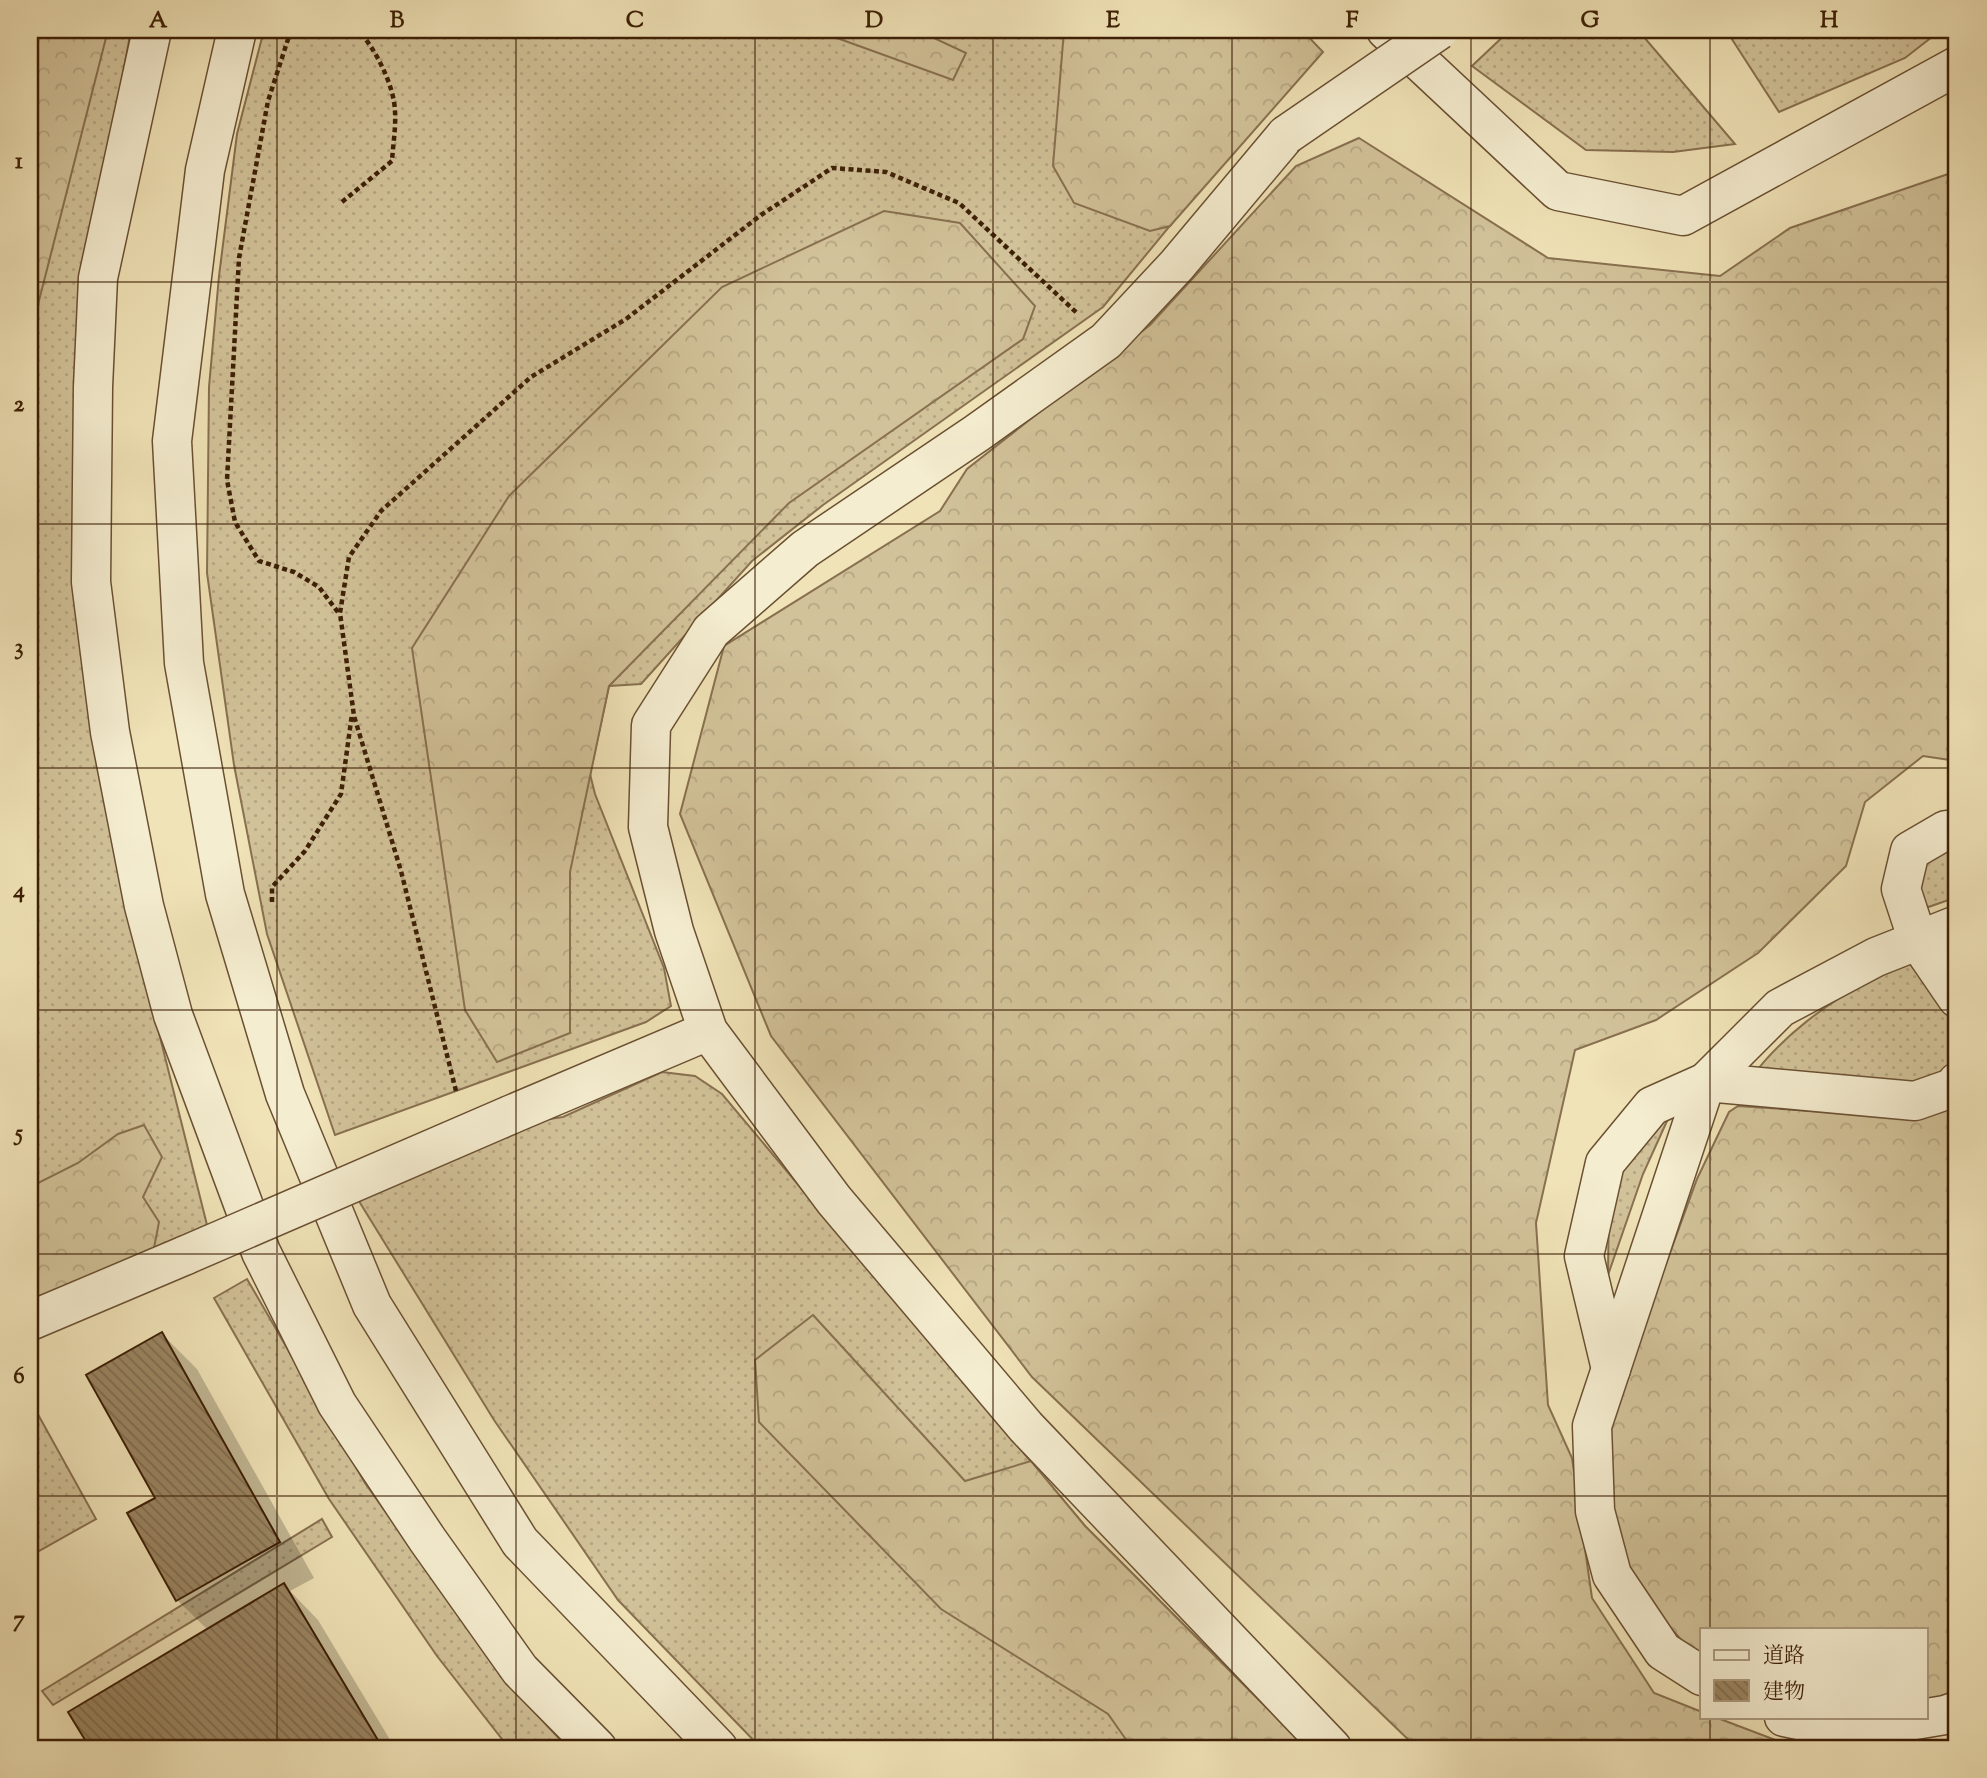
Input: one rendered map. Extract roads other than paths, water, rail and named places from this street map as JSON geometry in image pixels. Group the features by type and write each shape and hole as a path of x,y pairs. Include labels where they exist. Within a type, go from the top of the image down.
{"lane":[{"path":"152,30 98,278 92,401 91,582 110,732 144,906 173,1015 261,1252 337,1404 427,1539 520,1670 597,1748"},
{"path":"237,30 205,170 172,441 184,663 225,894 285,1094 372,1305 520,1542 718,1748"},
{"path":"1386,30 1559,191 1683,216 1957,66"},
{"path":"1332,1748 1026,1427 834,1200 708,1031 674,931 648,827 651,725 711,631 805,549 977,433 1106,341 1177,265 1286,135 1439,30"},
{"path":"1957,831 1946,830 1910,851 1901,889 1917,941 1957,998"},
{"path":"1611,1369 1584,1256 1605,1163 1652,1106 1706,1082 1780,1008 1877,957 1957,925"},
{"path":"30,1321 708,1031"},
{"path":"1706,1082 1915,1101 1955,1087 1957,1082"},
{"path":"1700,1675 1663,1651 1612,1575 1595,1511 1592,1426 1706,1082"},
{"path":"1789,1718 1849,1731 1945,1716 1957,1711"}]}
